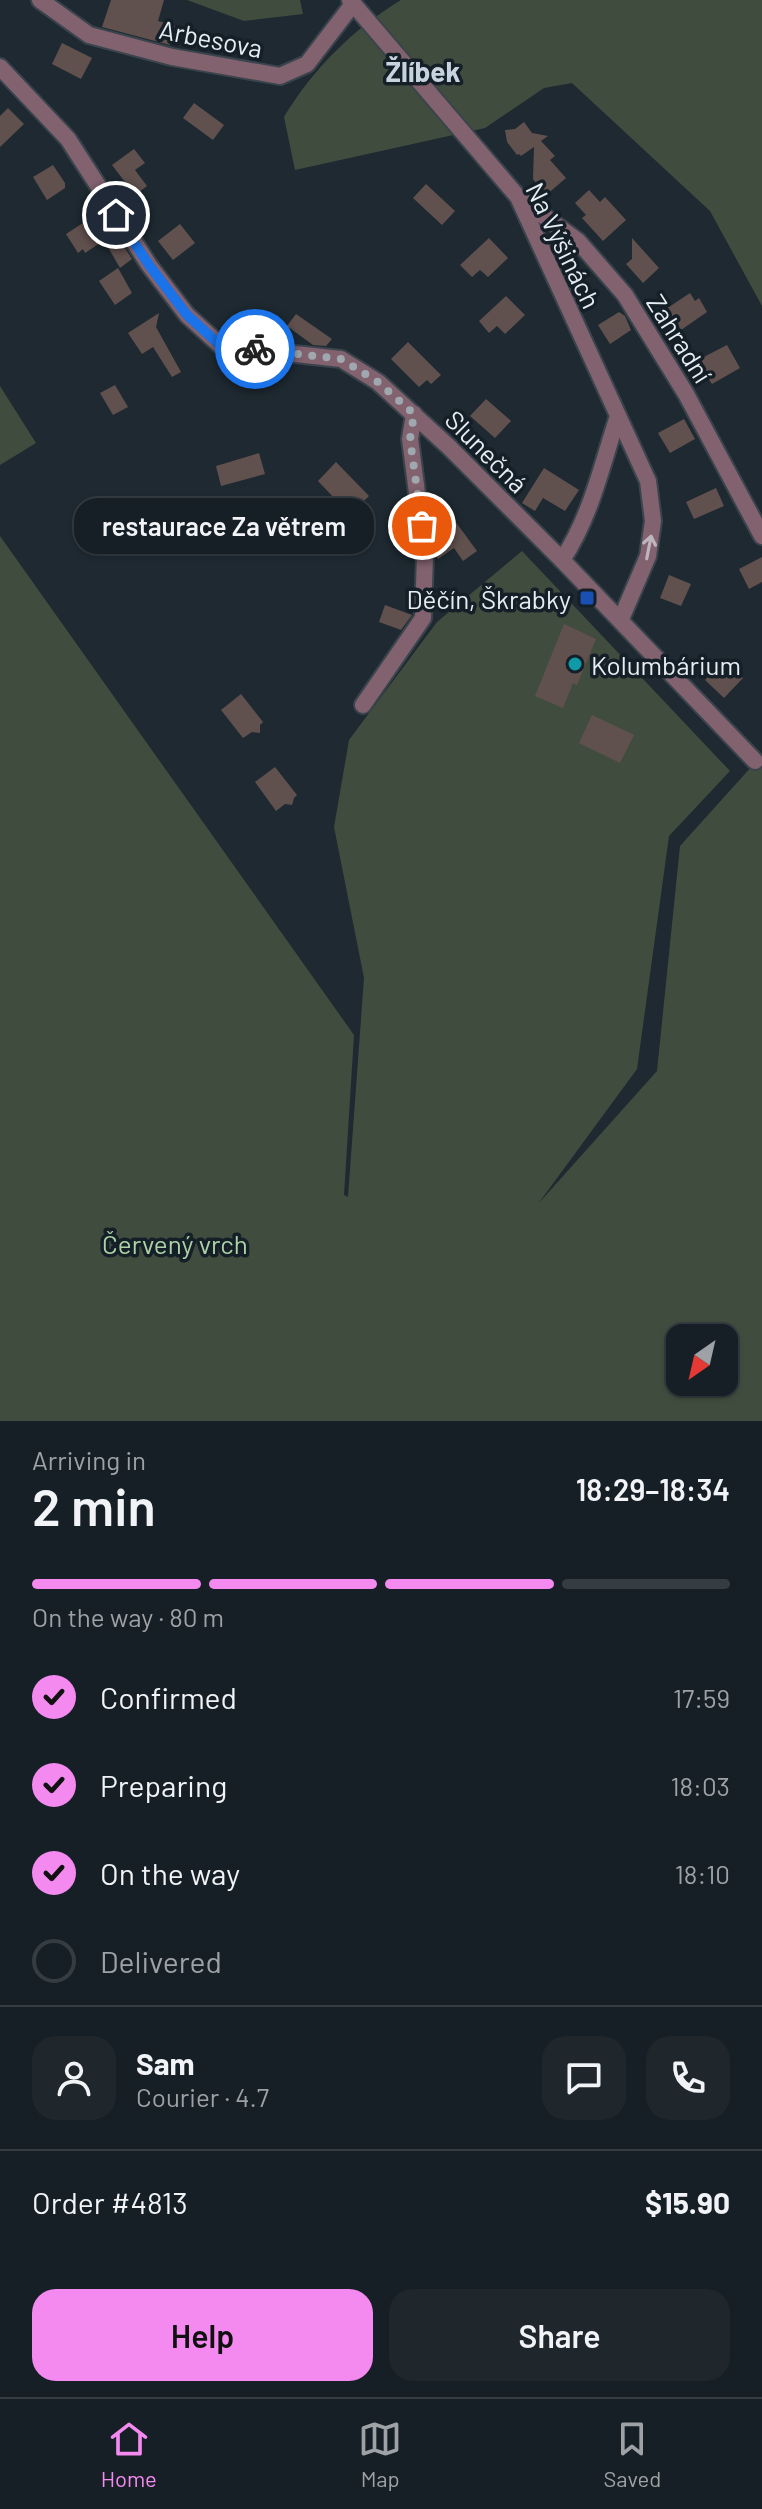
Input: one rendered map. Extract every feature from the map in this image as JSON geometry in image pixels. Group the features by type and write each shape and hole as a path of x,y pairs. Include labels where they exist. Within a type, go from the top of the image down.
{"street":[{"name":"Arbesova","path":"40,0 89,35 172,57 280,76 307,64 352,2"},
{"name":"Na Výšinách","path":"352,2 518,197 648,481 653,521 648,556 621,619"},
{"name":"Slunečná","path":"0,67 68,139 149,265 187,315 221,346 341,359 378,382 621,619 755,761"},
{"name":"Zahradní","path":"518,197 578,241 625,295 686,394 762,536"},
{"path":"363,705 423,618 425,555 410,439 414,414"},
{"path":"562,560 574,542 592,496 618,416"}],"green space":[{"path":"187,0 300,0 303,14 244,21"},
{"path":"401,0 762,0 762,306 710,211 572,83 544,88 485,128 295,170 284,117 295,99 335,51"},
{"path":"0,386 36,443 0,465"},
{"name":"Červený vrch","path":"0,536 354,1035 344,1195 348,1197 364,978 334,827 349,740 437,622 522,551 730,771 669,836 637,1069 538,1204 657,1071 680,846 762,755 762,1421 0,1421"}],"building":[{"path":"111,0 164,0 158,21 175,26 170,45 102,27"},
{"path":"62,43 92,58 81,79 52,64"},
{"path":"194,103 224,125 213,140 183,118"},
{"path":"8,108 24,124 0,147 0,116"},
{"path":"524,122 532,133 548,136 541,141 555,156 550,160 566,178 545,196 533,179 534,147 521,156 507,142 505,130 515,129"},
{"path":"134,149 145,163 135,170 147,186 135,195 112,165"},
{"path":"53,165 65,188 47,200 33,177"},
{"path":"426,184 455,211 442,225 413,198"},
{"path":"589,190 600,202 605,197 626,220 603,241 582,218 586,215 575,203"},
{"path":"86,221 100,243 85,253 83,249 78,253 66,234"},
{"path":"180,224 195,243 173,260 158,241"},
{"path":"489,238 508,258 488,277 480,270 472,277 460,265"},
{"path":"632,238 659,268 643,283 626,264 632,259"},
{"path":"121,242 132,259 120,268 109,249"},
{"path":"118,268 132,293 115,305 99,281"},
{"path":"690,293 695,301 699,298 707,312 681,330 663,311"},
{"path":"506,296 525,315 505,334 497,326 489,333 479,321"},
{"path":"619,312 625,316 631,330 610,344 598,325"},
{"path":"159,313 156,327 181,372 172,377 153,347 142,354 128,333"},
{"path":"296,314 332,339 326,346 313,345 287,326"},
{"path":"408,342 441,375 431,384 427,380 419,387 391,359"},
{"path":"727,345 740,368 712,384 708,378 705,380 694,362"},
{"path":"115,385 128,407 113,415 100,393"},
{"path":"486,399 511,421 495,438 470,416"},
{"path":"684,419 695,439 670,453 658,433"},
{"path":"259,453 265,474 221,486 216,466"},
{"path":"336,462 369,496 334,530 324,519 337,501 318,481"},
{"path":"544,468 579,490 565,511 543,498 535,511 522,503"},
{"path":"716,488 724,506 694,519 686,502"},
{"path":"203,499 229,501 228,517 202,514"},
{"path":"441,502 477,551 463,561 454,548 438,559 436,556 430,510"},
{"path":"762,557 762,582 749,589 739,569"},
{"path":"669,575 691,584 681,606 660,598"},
{"path":"385,605 412,615 401,630 379,622"},
{"name":"Kolumbárium","path":"564,624 596,639 577,685 573,683 563,708 535,696"},
{"path":"725,662 743,678 724,698 705,680"},
{"path":"241,694 263,722 260,733 252,732 243,738 221,710"},
{"path":"592,715 634,735 620,763 579,743"},
{"path":"275,767 297,795 292,805 285,804 276,811 255,782"}],"way so far":[{"path":"255,349 341,359 378,382 414,414 410,439 422,526"}],"place":[{"name":"restaurace Za větrem","path":"422,526"},
{"name":"Děčín, Škrabky","path":"587,598"},
{"name":"Kolumbárium","path":"575,664"}],"district":[{"name":"Žlíbek","path":"423,71"}],"route":[{"path":"116,215 187,315 221,346 255,349"}]}
